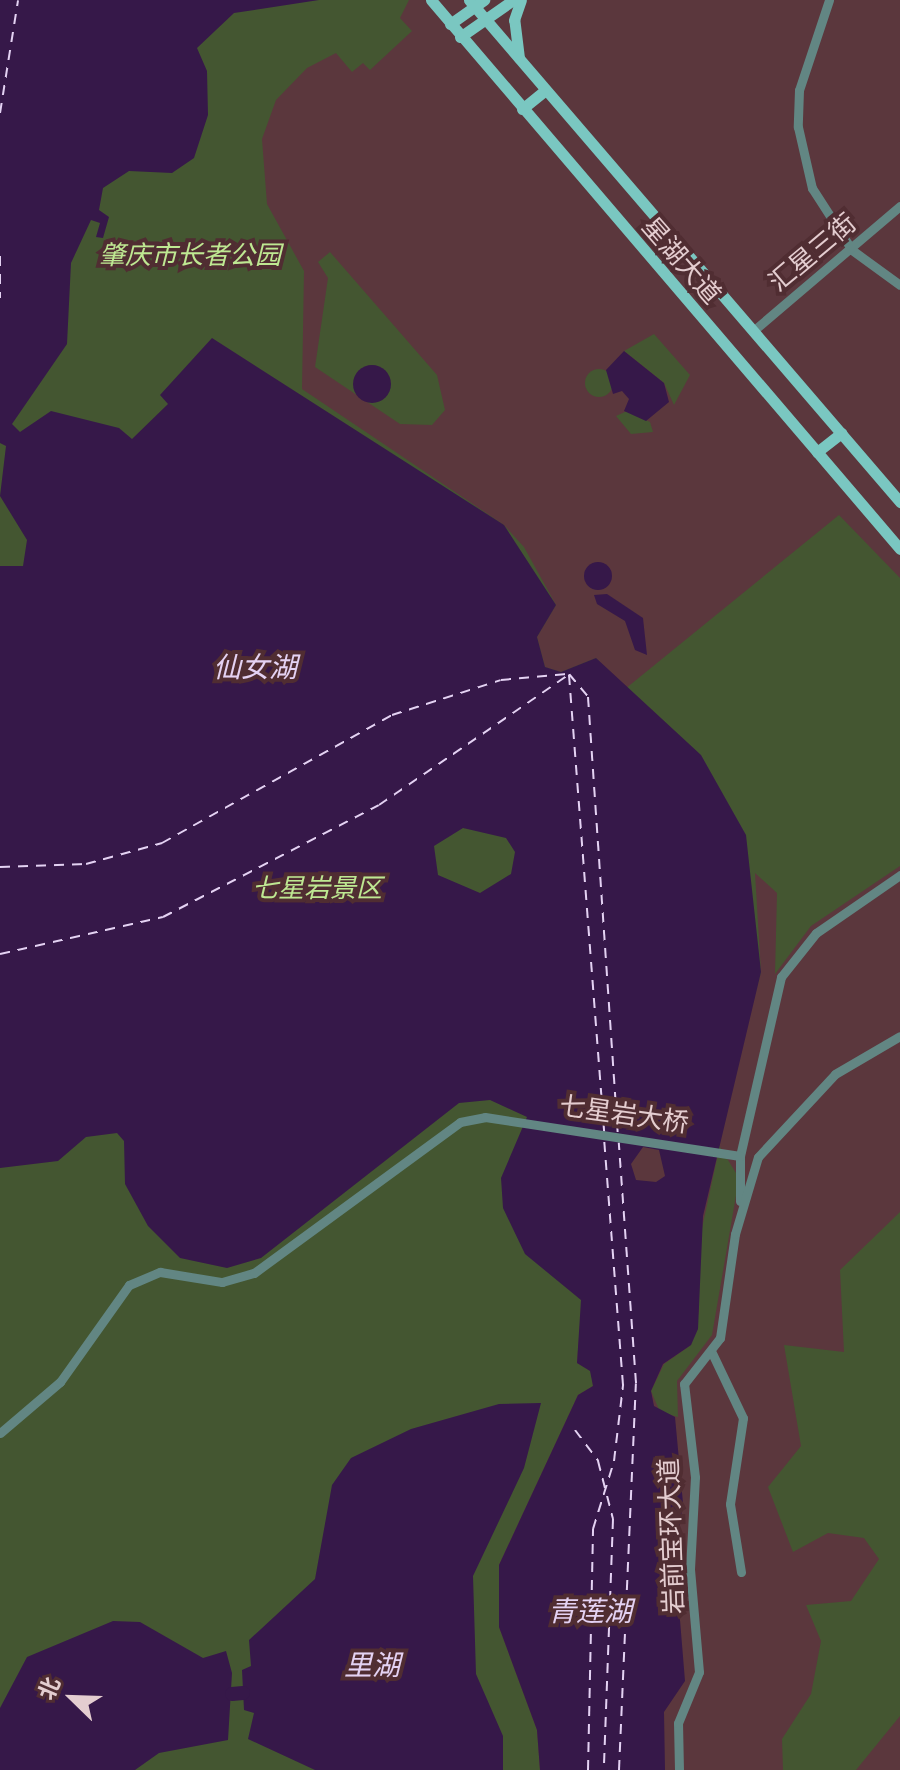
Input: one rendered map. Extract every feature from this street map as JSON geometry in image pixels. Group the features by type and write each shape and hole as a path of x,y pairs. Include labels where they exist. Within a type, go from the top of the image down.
{"main road":[{"name":"星湖大道","path":"431,0 900,549"},
{"path":"460,37 513,0"},
{"path":"520,62 513,29 521,0"},
{"name":"星湖大道","path":"476,2 485,19 544,91 900,502"},
{"path":"450,24 476,2"},
{"path":"522,109 544,91"},
{"path":"817,452 841,433"}],"street":[{"path":"829,0 806,53 798,127 812,188 852,250 900,285"},
{"name":"汇星三街","path":"753,331 852,250 900,206"},
{"path":"741,1572 730,1504 743,1418 712,1353 724,1327 740,1213 742,1157 785,970 816,933 900,875"},
{"path":"740,1213 758,1159 835,1074 900,1036"},
{"name":"七星岩大桥","path":"0,1433 60,1382 129,1285 160,1272 222,1282 254,1273 460,1122 521,1123 721,1150 742,1157 753,1150 758,1159"},
{"path":"742,1157 758,1159"},
{"name":"岩前宝环大道","path":"679,1770 678,1723 699,1672 690,1569 695,1477 683,1391 712,1353"}],"green space":[{"name":"七星岩景区","path":"0,0 409,0 400,18 412,31 370,70 363,63 352,72 336,53 307,68 276,100 262,139 267,204 304,271 302,389 504,525 524,547 556,605 537,637 545,667 561,672 596,658 625,689 839,515 900,578 900,866 811,926 775,974 777,893 755,873 761,972 717,1142 739,1178 712,1335 677,1381 678,1417 660,1412 651,1391 664,1364 691,1345 699,1311 699,1242 718,1154 526,1129 566,1286 582,1300 577,1363 591,1371 593,1386 578,1395 499,1565 499,1627 537,1730 540,1770 0,1770"},
{"path":"330,252 437,375 445,410 432,425 400,424 315,367 328,278 318,262"},
{"path":"654,334 690,375 674,405 664,383 624,351"},
{"path":"599,369 609,373 613,383 609,393 599,397 589,393 585,383 589,373"},
{"path":"627,411 650,422 653,432 631,434 616,416"},
{"path":"900,1212 900,1716 856,1770 783,1770 782,1739 811,1694 821,1641 806,1605 851,1601 879,1559 864,1538 828,1533 793,1552 768,1487 801,1446 784,1345 844,1352 840,1270"}],"water":[{"name":"仙女湖","path":"0,0 319,0 234,13 197,48 207,71 208,115 194,158 172,173 129,171 103,188 99,210 109,217 103,238 96,237 100,223 91,220 71,263 67,344 12,424 20,432 51,411 119,428 132,439 168,404 160,395 212,338 504,525 556,605 537,637 545,667 561,672 596,658 701,755 746,835 761,972 703,1216 698,1329 691,1345 663,1364 651,1391 654,1406 675,1417 683,1503 675,1559 685,1681 664,1712 665,1770 540,1770 537,1730 499,1627 499,1565 578,1395 593,1386 590,1371 577,1363 581,1300 525,1254 503,1208 501,1178 527,1117 490,1100 459,1103 261,1258 227,1268 180,1258 148,1226 125,1184 124,1141 117,1133 86,1137 58,1161 0,1168 0,566 23,566 27,540 0,496 6,446 0,443","holes":["463,828 506,838 515,852 511,874 480,893 438,875 434,846","643,1147 659,1150 665,1176 656,1182 636,1180 631,1164"]},
{"path":"624,351 664,383 669,402 646,421 624,411 629,399 622,391 613,394 606,370"},
{"path":"372,365 385,371 391,384 385,397 372,403 359,397 353,384 359,371"},
{"path":"598,562 608,566 612,576 608,586 598,590 588,586 584,576 588,566"},
{"path":"607,594 643,618 647,655 635,650 625,621 597,604 594,595"},
{"name":"里湖","path":"541,1403 524,1468 473,1576 476,1674 503,1736 503,1770 315,1770 248,1739 254,1713 244,1710 242,1670 251,1666 249,1640 315,1579 332,1485 351,1458 411,1429 499,1404"},
{"path":"113,1621 140,1622 203,1658 226,1651 232,1673 228,1740 159,1753 135,1770 0,1770 0,1708 27,1657"}],"waterway":[{"path":"232,1694 243,1693"}],"ferry route":[{"path":"0,113 18,0"},
{"path":"0,256 0,298"},
{"path":"0,867 86,864 162,843 392,715 501,680 567,674"},
{"path":"569,674 588,697 618,1132"},
{"path":"0,954 163,917 379,805 568,675"},
{"path":"569,675 604,1132"},
{"path":"588,1770 593,1529 614,1461 623,1385 604,1138"},
{"path":"619,1143 636,1383 619,1770"},
{"path":"575,1430 598,1461 613,1519 604,1770"}],"park label":[{"name":"肇庆市长者公园","path":"190,256"}],"water label":[{"name":"青莲湖","path":"590,1612"}]}
